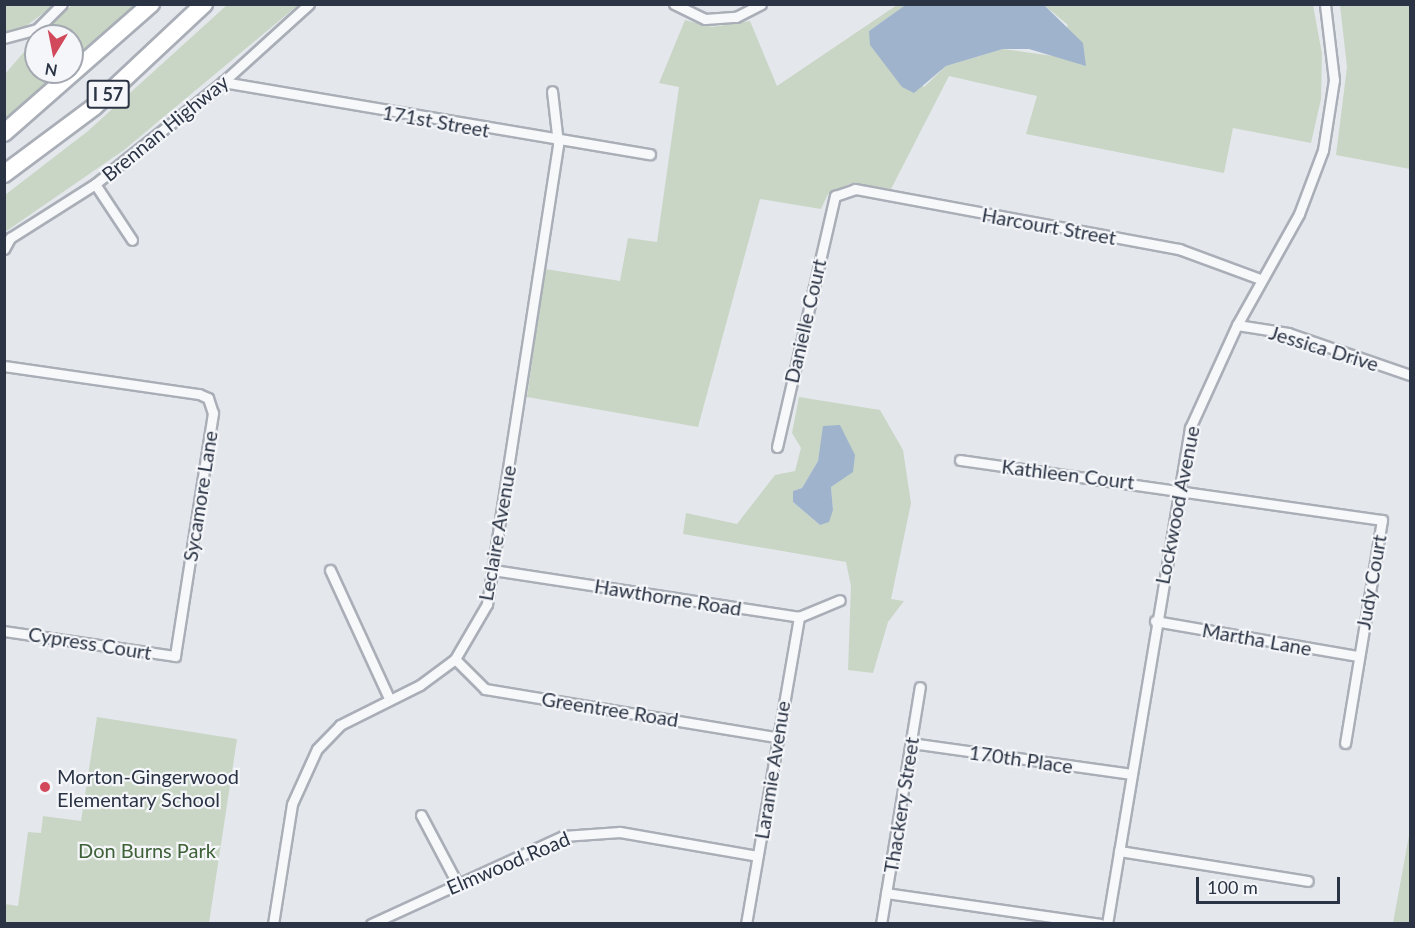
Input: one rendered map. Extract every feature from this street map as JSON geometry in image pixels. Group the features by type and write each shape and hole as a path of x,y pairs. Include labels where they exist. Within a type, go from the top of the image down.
{"highway":[{"name":"I 57","path":"4,132 151,4"},
{"name":"I 57","path":"4,174 94,107 204,4"}],"street":[{"path":"8,39 37,29 62,4"},
{"name":"Brennan Highway","path":"4,249 10,238 95,184 223,82 309,4"},
{"path":"674,4 705,19 736,17 761,4"},
{"name":"Lockwood Avenue","path":"1107,924 1177,488 1190,428 1260,279 1299,214 1323,150 1334,80 1324,4"},
{"name":"171st Street","path":"223,82 558,143 650,154"},
{"name":"Leclaire Avenue","path":"273,924 301,776 330,734 390,698 420,685 455,659 480,621 493,570 558,143 552,91"},
{"path":"95,184 132,240"},
{"name":"Harcourt Street","path":"835,196 855,189 1179,249 1260,279"},
{"name":"Danielle Court","path":"777,447 835,196"},
{"name":"Jessica Drive","path":"1237,325 1288,333 1410,375"},
{"name":"Sycamore Lane","path":"4,366 208,398 213,413 175,656"},
{"name":"Kathleen Court","path":"960,460 1177,488"},
{"name":"Judy Court","path":"1177,488 1382,520 1345,743"},
{"path":"330,570 390,698"},
{"name":"Hawthorne Road","path":"493,570 799,617"},
{"path":"799,617 840,600"},
{"name":"Laramie Avenue","path":"746,924 776,736 799,617"},
{"name":"Martha Lane","path":"1155,621 1358,656"},
{"name":"Cypress Court","path":"4,631 175,656"},
{"name":"Greentree Road","path":"455,659 485,689 776,736"},
{"name":"Thackery Street","path":"881,924 920,687"},
{"name":"170th Place","path":"911,743 1131,774"},
{"path":"421,815 457,883"},
{"name":"Elmwood Road","path":"370,924 545,843 589,832 757,856"},
{"path":"1119,851 1308,881"},
{"path":"886,893 1100,924"}],"green space":[{"path":"4,5 54,5 29,24 24,24 22,29 4,33"},
{"path":"72,5 139,5 84,53 84,24 51,24"},
{"path":"227,5 298,5 124,150 5,232 5,195 88,131"},
{"path":"897,5 907,5 869,31 924,87 946,66 1003,49 1053,56 1068,25 1044,5 1313,5 1322,54 1321,99 1311,143 1233,128 1224,173 1026,134 1037,96 949,76 891,189 851,183 828,194 821,209 760,199 698,427 527,397 545,269 620,281 628,238 657,242 679,87 659,83 685,20 712,27 750,21 777,86"},
{"path":"1340,5 1410,5 1410,169 1336,155 1347,67"},
{"path":"24,52 24,84 48,84 5,119 5,74"},
{"path":"799,397 880,410 903,450 911,503 891,599 904,601 888,622 873,673 848,670 851,586 846,562 683,534 686,513 737,524 775,475 795,471 801,448 792,433","holes":["824,426 840,479 831,487 833,510 820,525 793,502 793,491 802,488 818,461"]},
{"name":"Don Burns Park","path":"97,717 237,739 209,923 5,923 5,904 18,906 28,832 41,833 43,816 81,821"},
{"path":"1410,830 1410,923 1393,923"}],"water":[{"path":"907,4 1044,5 1083,43 1086,66 1029,49 1003,49 946,66 914,93 902,87 870,45 869,31"},
{"path":"840,425 855,455 853,472 831,487 833,510 829,522 820,525 793,502 793,491 802,488 818,461 823,426"}],"place":[{"name":"Morton-Gingerwood Elementary School","path":"45,787"}]}
